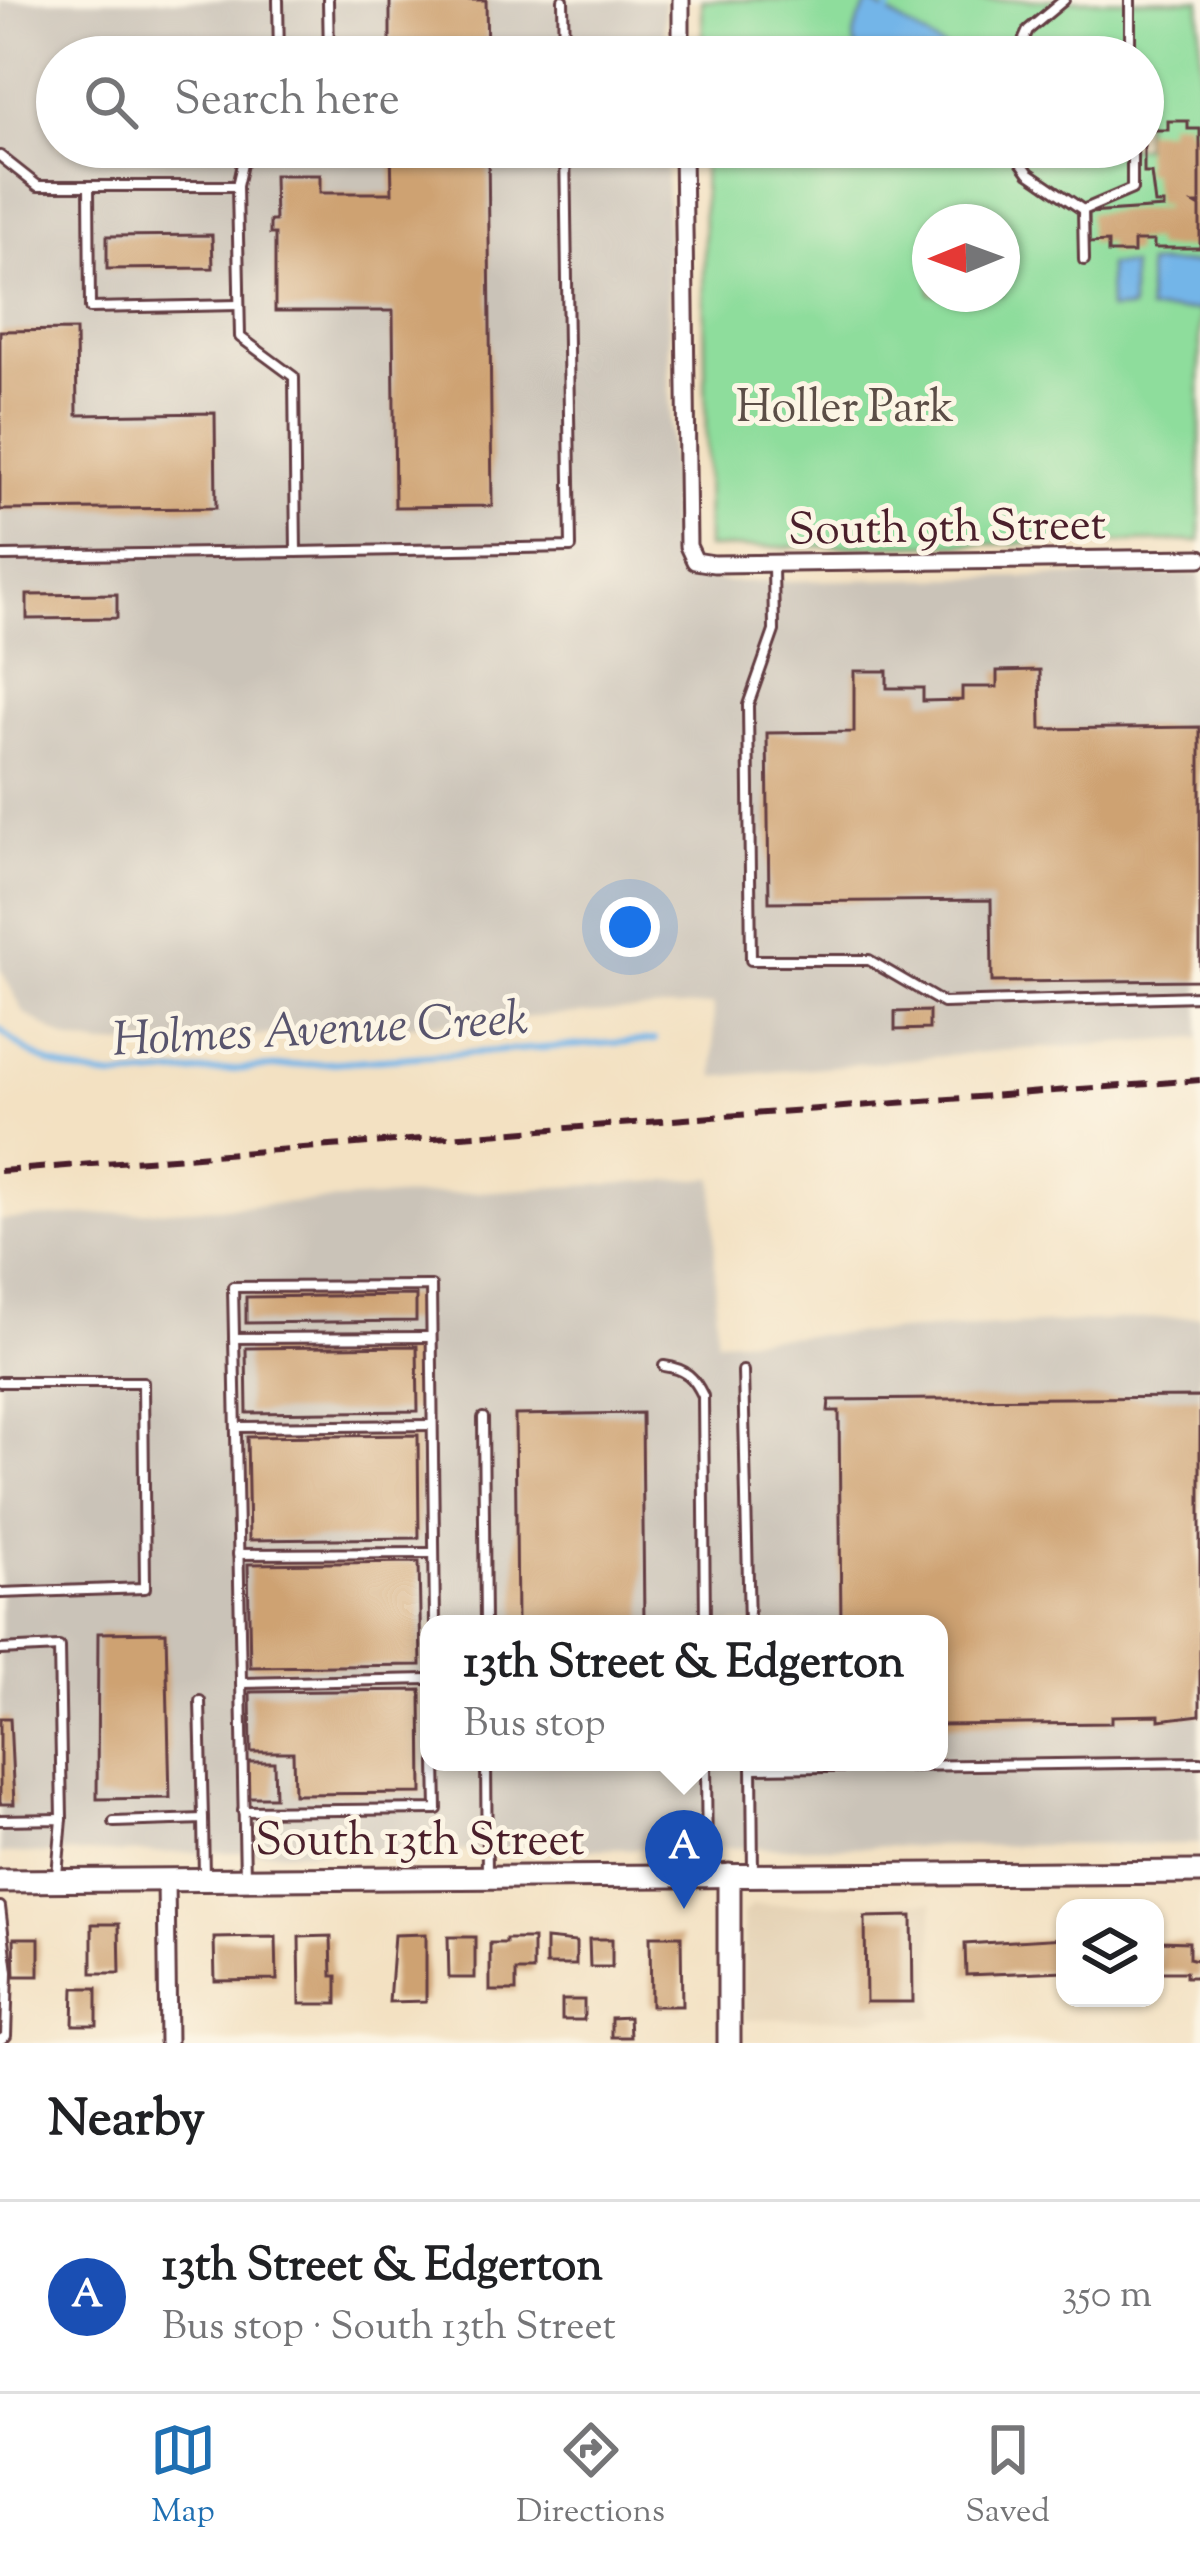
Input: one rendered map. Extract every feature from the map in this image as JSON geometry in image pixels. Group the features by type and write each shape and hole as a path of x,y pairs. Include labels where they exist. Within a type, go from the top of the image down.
{"street":[{"path":"681,0 681,36"},
{"name":"South 9th Street","path":"683,168 688,546 695,561 1200,558"},
{"name":"South 13th Street","path":"0,1881 1200,1872"},
{"path":"718,1875 729,2043"},
{"path":"166,1879 168,2043"}],"lane":[{"path":"278,0 279,36"},
{"path":"328,0 329,36"},
{"path":"563,0 564,36"},
{"path":"1025,36 1064,0"},
{"path":"1130,0 1130,36"},
{"path":"0,156 38,186 237,186"},
{"path":"241,168 237,186 240,337 294,377 296,552"},
{"path":"3,556 571,547 566,168"},
{"path":"1025,168 1083,210"},
{"path":"1083,210 1132,189 1132,168"},
{"path":"89,186 90,308 239,305"},
{"path":"1083,210 1084,260"},
{"path":"772,564 774,631 748,705 752,960 869,960 943,1003 1200,996"},
{"path":"244,1878 233,1287 431,1286 435,1615"},
{"path":"234,1338 431,1336"},
{"path":"664,1366 681,1369 695,1379 703,1396 705,1615"},
{"path":"743,1371 749,1615"},
{"path":"0,1382 142,1382 145,1588 0,1593"},
{"path":"483,1418 485,1615"},
{"path":"236,1427 432,1426"},
{"path":"238,1554 434,1553"},
{"path":"0,1650 59,1647 62,1819 56,1880"},
{"path":"241,1683 420,1679"},
{"path":"200,1701 204,1878"},
{"path":"948,1764 1200,1762"},
{"path":"243,1811 437,1809 436,1771"},
{"path":"486,1771 487,1877"},
{"path":"707,1771 718,1875"},
{"path":"752,1771 753,1875"},
{"path":"0,1820 62,1819"},
{"path":"114,1822 203,1820"},
{"path":"0,1907 8,1972 6,2036 0,2040"}],"shaded area":[{"path":"0,0 664,0 665,36 36,36 36,168 666,168 672,552 683,575 727,582 1200,574 1200,1038 715,1077 713,1005 102,1046 67,1040 24,1013 0,968"},
{"path":"714,1178 716,1340 1200,1316 1200,1844 0,1854 0,1220"},
{"path":"933,1902 934,2018 744,2019 743,1914 752,1905"}],"green space":[{"name":"Holler Park","path":"702,0 1200,0 1200,541 707,548 703,168 1164,168 1164,36 703,36"}],"water":[{"path":"870,2 924,36 854,36"},
{"path":"1200,263 1200,310 1148,311 1147,264"},
{"path":"1108,265 1131,265 1131,309 1109,310"}],"building":[{"path":"390,0 486,0 487,36 390,36"},
{"path":"1168,121 1188,121 1188,129 1200,129 1200,204 1195,204 1200,207 1200,248 1154,248 1154,241 1134,241 1134,253 1108,253 1108,242 1089,243 1089,213 1164,208 1164,204 1155,204 1151,173 1144,173 1144,168 1164,168 1164,130 1168,130"},
{"path":"391,168 488,168 492,506 395,507 393,311 275,311 275,234 270,234 270,221 275,221 274,175 320,175 320,193 392,193"},
{"path":"212,235 213,268 107,269 107,236"},
{"path":"76,330 77,415 215,413 216,508 0,510 0,331"},
{"path":"117,594 117,618 27,619 27,595"},
{"path":"1040,670 1041,729 1200,727 1200,980 992,982 991,900 769,902 767,733 854,732 854,671 887,671 887,688 923,688 923,701 962,700 962,687 997,687 997,671"},
{"path":"929,1011 929,1029 895,1030 895,1012"},
{"path":"416,1295 416,1321 246,1323 246,1297"},
{"path":"417,1346 418,1411 247,1413 246,1348"},
{"path":"1200,1397 1200,1715 1159,1720 1159,1715 1112,1716 1112,1723 948,1725 948,1615 841,1615 839,1411 828,1411 829,1400"},
{"path":"642,1413 644,1615 517,1615 515,1415"},
{"path":"418,1435 419,1538 249,1540 247,1437"},
{"path":"419,1562 420,1665 250,1667 248,1564"},
{"path":"166,1632 170,1798 97,1799 98,1633"},
{"path":"420,1690 422,1793 294,1794 293,1752 251,1752 250,1692"},
{"path":"0,1718 10,1718 14,1804 0,1804"},
{"path":"248,1762 274,1762 275,1797 248,1797"},
{"path":"912,1916 913,2002 866,2002 865,1917"},
{"path":"92,1924 119,1924 120,1973 92,1973"},
{"path":"426,1934 426,2001 389,2002 394,1935"},
{"path":"331,1936 337,2004 300,2004 299,1937"},
{"path":"650,1936 681,1936 682,2006 651,2006"},
{"path":"276,1937 277,1980 215,1981 214,1938"},
{"path":"448,1937 475,1937 475,1978 449,1978"},
{"path":"14,1938 39,1938 39,1976 15,1976"},
{"path":"506,1939 533,1939 533,1971 516,1971 516,1991 490,1991 490,1943 506,1943"},
{"path":"546,1939 576,1942 576,1965 546,1965"},
{"path":"589,1939 612,1939 612,1967 590,1967"},
{"path":"1056,1939 1056,1971 966,1975 965,1944"},
{"path":"1164,1941 1189,1942 1189,1958 1200,1961 1200,1977 1186,1977 1186,1972 1164,1972"},
{"path":"74,1988 97,1988 97,2025 73,2025"},
{"path":"562,2000 584,2000 584,2020 562,2020"},
{"path":"629,2017 630,2037 611,2037 611,2018"}],"waterway":[{"path":"885,18 894,0"},
{"name":"Holmes Avenue Creek","path":"0,1029 25,1050 53,1064 115,1078 655,1040"}],"railway":[{"path":"0,1171 1200,1080"}],"place":[{"name":"13th Street & Edgerton","path":"684,1909"}]}
